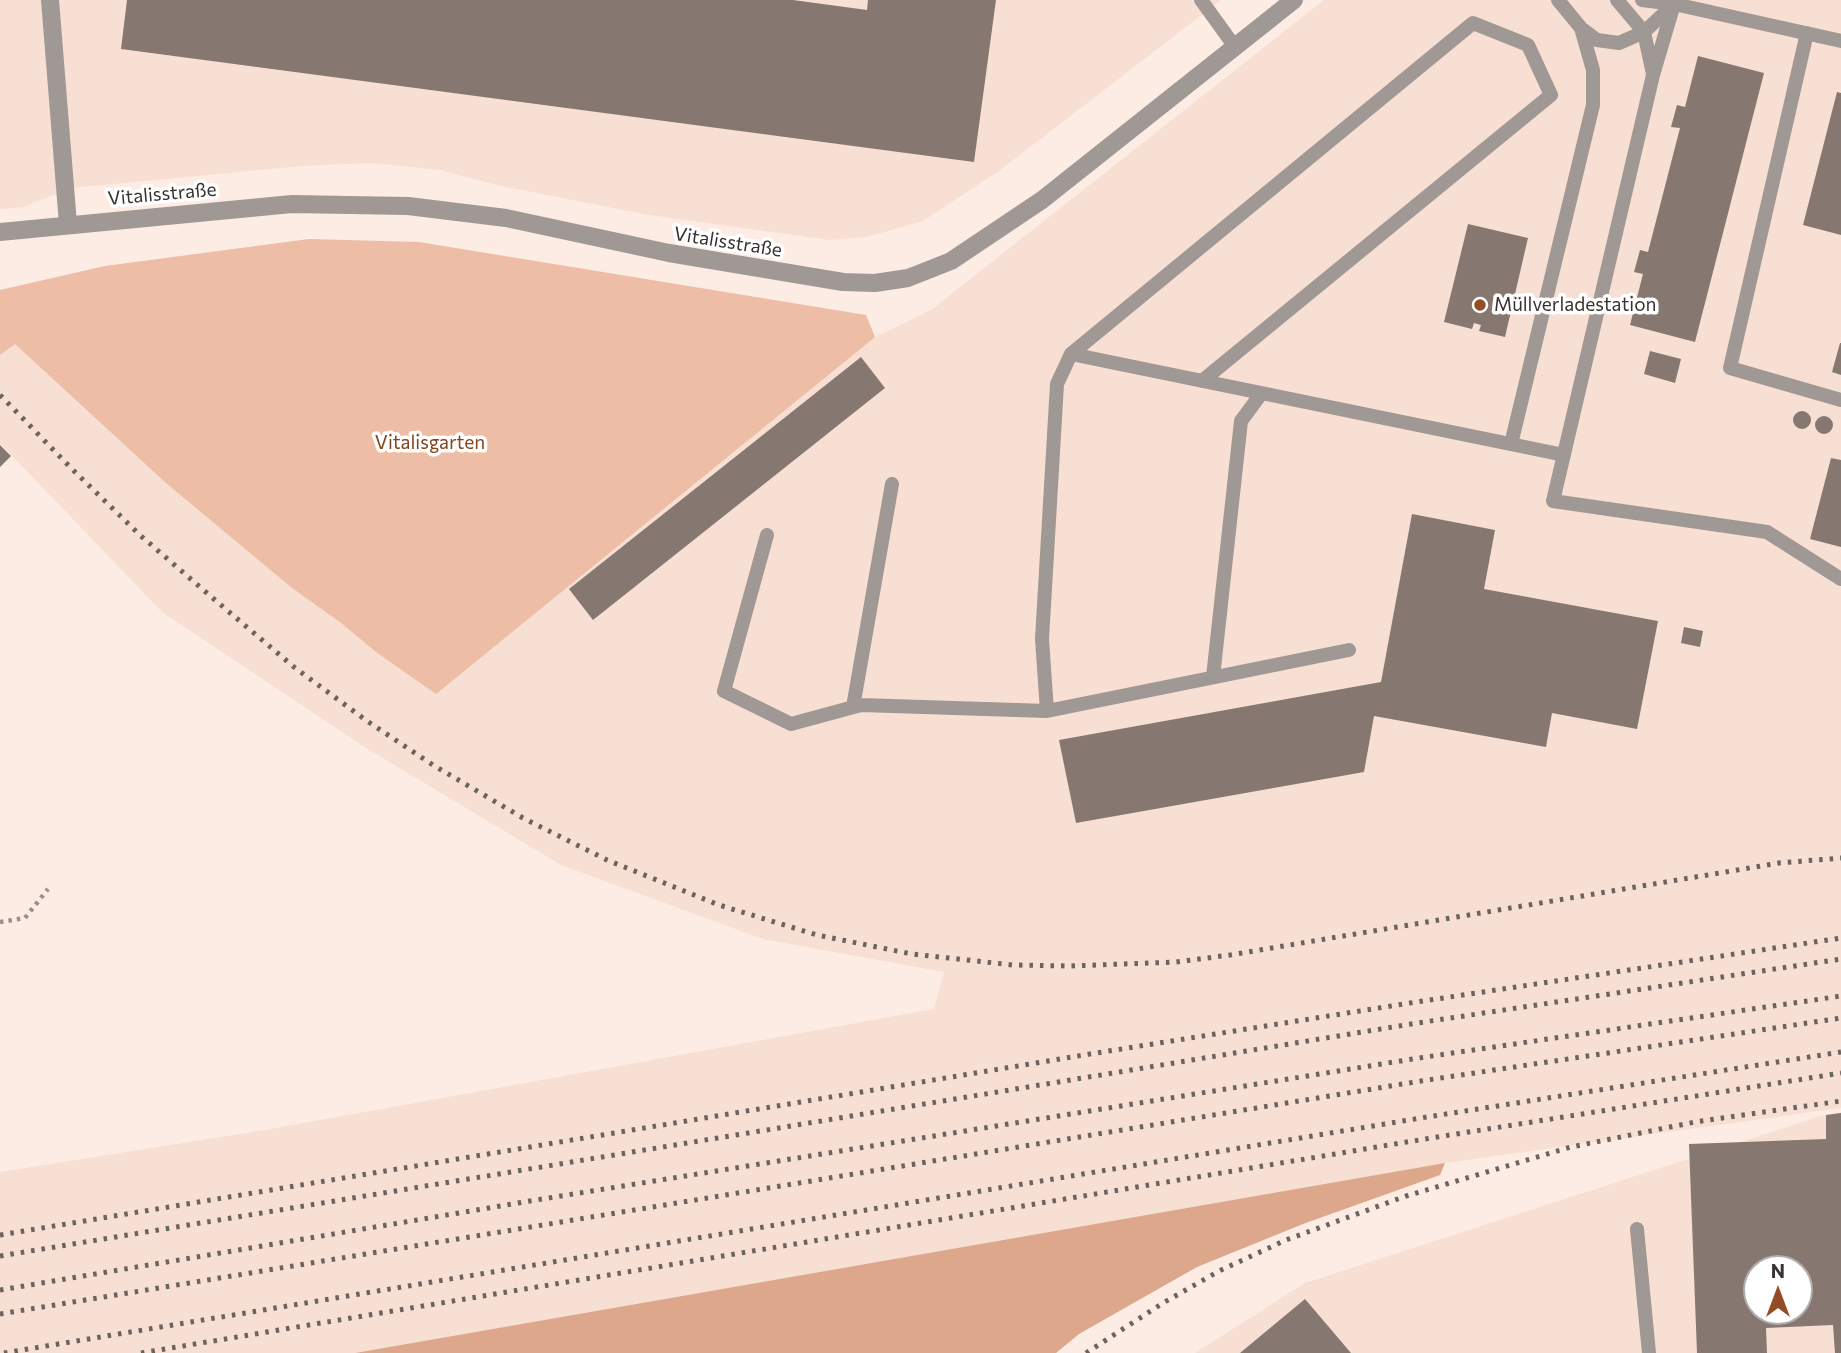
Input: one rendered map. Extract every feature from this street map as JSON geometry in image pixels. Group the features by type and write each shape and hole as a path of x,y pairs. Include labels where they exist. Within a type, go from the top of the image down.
{"street":[{"path":"50,0 68,224"},
{"name":"Vitalisstraße","path":"0,232 292,204 408,206 506,218 669,253 843,282 875,283 908,278 951,261 1042,200 1294,0"}],"lane":[{"path":"1201,0 1235,47"},
{"path":"1558,0 1581,28 1597,40 1619,43 1644,32 1674,2"},
{"path":"1618,0 1644,32 1653,75"},
{"path":"1642,0 1674,2 1841,41"},
{"path":"1674,2 1653,75 1553,500 1767,532 1841,579"},
{"path":"1047,711 1042,639 1057,384 1071,354 1473,23 1528,45 1551,95 1202,381"},
{"path":"1511,444 1593,105 1594,70 1581,28"},
{"path":"1807,33 1730,368 1841,400"},
{"path":"1071,354 1564,455"},
{"path":"1213,677 1241,421 1261,394"},
{"path":"853,707 892,484"},
{"path":"767,535 724,691 791,724 861,705 1047,711 1349,650"},
{"path":"1637,1229 1649,1353"}],"path":[{"path":"0,922 25,918 48,888"}],"shaded area":[{"path":"0,0 1221,0 999,171 923,221 867,237 830,240 649,215 501,186 440,170 371,163 302,166 71,188 23,207 0,209"},
{"path":"1324,0 1841,0 1841,1108 1445,1163 355,1353 0,1353 0,1172 265,1130 934,1009 944,972 763,939 561,865 366,748 162,612 0,443 0,355 15,343 167,484 292,588 376,652 875,337 931,310"},
{"path":"1841,1112 1841,1353 1195,1353 1305,1283 1821,1116"},
{"path":"1445,1163 1440,1175 1303,1224 1197,1267 1079,1334 1056,1353 355,1353"}],"green space":[{"name":"Vitalisgarten","path":"309,239 419,242 866,315 875,337 436,694 292,588 167,484 15,344 0,355 0,290 105,266"}],"building":[{"path":"127,0 793,0 867,10 868,0 996,0 974,162 121,49"},
{"path":"1698,56 1764,73 1695,342 1630,325 1643,274 1634,272 1640,250 1648,252 1680,128 1671,127 1677,105 1685,107"},
{"path":"1837,92 1841,93 1841,235 1803,225"},
{"path":"1468,224 1528,238 1505,337 1479,331 1481,325 1474,323 1472,329 1444,322"},
{"path":"1841,343 1841,375 1832,372"},
{"path":"1650,351 1681,359 1675,383 1644,374"},
{"path":"861,357 885,388 593,620 569,589"},
{"path":"1798,411 1806,411 1811,420 1809,427 1798,429 1793,424 1793,416"},
{"path":"1820,416 1828,416 1833,425 1831,432 1820,434 1815,429 1815,421"},
{"path":"0,445 11,456 0,467"},
{"path":"1831,458 1841,460 1841,547 1810,539"},
{"path":"1412,514 1495,530 1484,589 1658,621 1637,729 1552,713 1546,747 1374,716 1364,772 1076,823 1059,740 1381,682"},
{"path":"1684,627 1703,631 1700,647 1681,643"},
{"path":"1841,1113 1841,1353 1835,1353 1833,1325 1766,1328 1767,1353 1697,1353 1689,1144 1826,1139 1826,1115"},
{"path":"1305,1299 1351,1353 1240,1353"}],"railway":[{"path":"0,395 141,536 215,600 294,667 433,765 523,818 607,860 719,905 817,935 912,954 1013,965 1176,962 1779,863 1841,858"},
{"path":"0,1235 1090,1054 1841,938"},
{"path":"0,1256 1411,1024 1841,959"},
{"path":"0,1290 536,1200 1419,1058 1841,996"},
{"path":"0,1314 1421,1081 1841,1018"},
{"path":"4,1353 1427,1117 1841,1052"},
{"path":"141,1353 1431,1138 1841,1073"},
{"path":"1086,1353 1163,1303 1219,1271 1286,1240 1406,1196 1571,1147 1695,1122 1841,1101"}],"place":[{"name":"Müllverladestation","path":"1480,305"}]}
